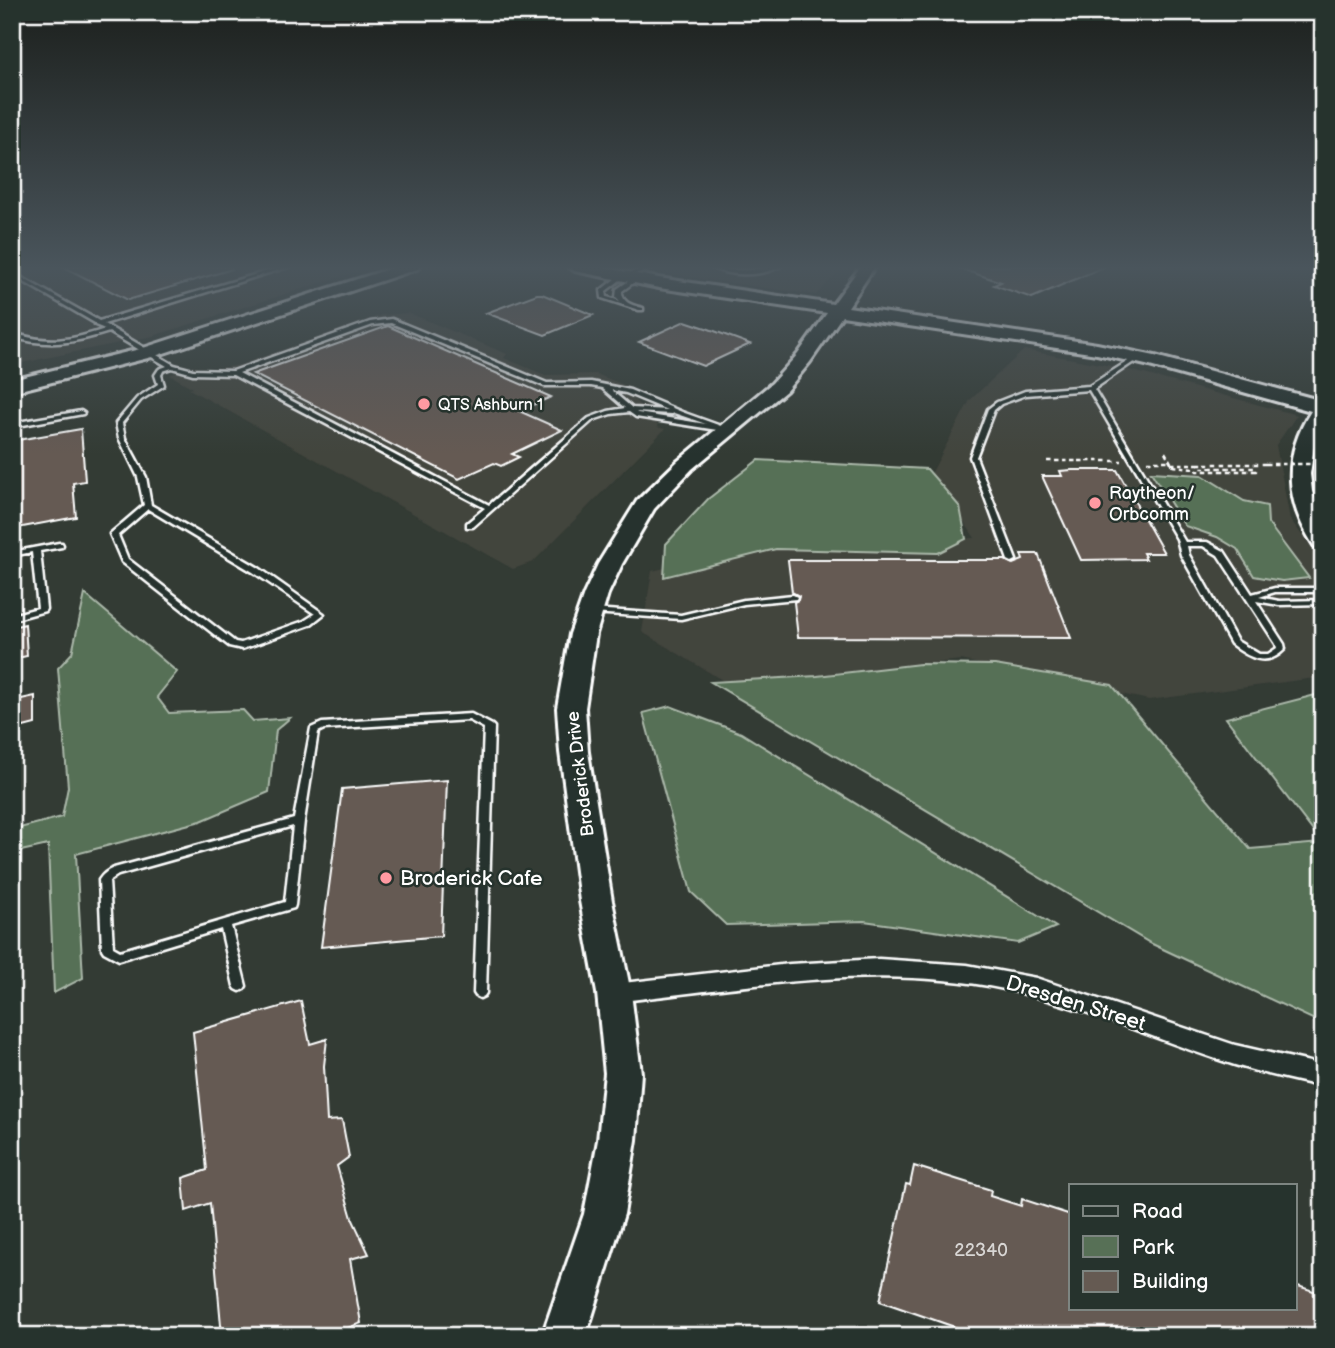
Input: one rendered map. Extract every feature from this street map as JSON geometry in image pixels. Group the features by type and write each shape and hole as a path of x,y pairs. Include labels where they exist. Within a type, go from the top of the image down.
{"street":[{"path":"12,386 146,353 218,329"},
{"name":"Broderick Drive","path":"564,1336 604,1214 617,1140 623,1073 614,993 596,901 574,752 571,708 576,664 590,611 610,564 645,506 685,466 779,387 824,329"},
{"path":"974,329 1138,357 1323,408 1301,444 1300,479 1308,512 1323,542"},
{"name":"Dresden Street","path":"614,993 833,970 917,969 967,974 1053,991 1237,1056 1323,1076"}],"lane":[{"path":"12,335 34,342 53,344 109,330 172,366 193,372 234,373 356,329"},
{"path":"411,329 546,385 603,386 628,391 729,430"},
{"path":"1012,560 972,457 990,409 1009,398 1025,393 1091,388 1138,357"},
{"path":"148,506 114,534 125,560 232,644 243,646 307,623 320,614 246,564 148,506 142,477 122,438 119,423 139,399 161,385 158,375 161,370 172,366"},
{"path":"234,373 490,508"},
{"path":"603,386 630,409 646,418 729,430"},
{"path":"1091,388 1183,544 1185,555 1234,642 1257,656 1273,656 1282,649 1221,553 1215,548 1195,542 1183,544"},
{"path":"470,526 591,419 609,411 630,409 680,413"},
{"path":"12,425 81,414"},
{"path":"12,554 59,545"},
{"path":"12,618 42,609 36,550"},
{"path":"1249,597 1275,590 1323,590"},
{"path":"590,611 681,617 744,602 793,597"},
{"path":"1249,597 1279,603 1323,602"},
{"path":"299,821 114,872 104,880 108,948 119,956 290,905 299,821 314,730 323,726 471,716 489,727 480,993"},
{"path":"225,924 240,986"}],"path":[{"path":"1314,385 1323,387"},
{"path":"1165,452 1173,466 1193,468 1197,471 1256,471 1254,468 1202,468 1199,464"},
{"path":"1047,461 1323,464"}],"shaded area":[{"path":"12,329 175,329 153,336 12,365"},
{"path":"342,329 447,329 507,354 504,358 545,375 596,374 632,388 625,392 634,396 632,398 640,405 651,406 648,411 660,413 657,427 665,429 533,562 513,569 189,389 193,388 170,375 190,366 211,369 240,365"},
{"path":"1024,350 1122,368 1297,415 1276,445 1290,519 1323,563 1323,677 1149,700 961,660 732,686 642,632 652,571 767,544 975,538 931,474 970,400"}],"green space":[{"path":"758,460 927,469 960,507 966,539 938,553 776,549 664,577 666,544 708,499"},
{"path":"1151,472 1202,475 1244,501 1267,506 1268,523 1309,578 1282,581 1254,576 1237,549 1217,537 1185,526"},
{"path":"85,594 177,672 157,697 169,713 243,710 253,721 290,718 276,730 269,792 201,821 76,854 83,978 54,993 48,845 12,853 12,830 62,817 68,787 58,668 72,653"},
{"path":"920,664 995,665 1112,685 1250,849 1322,843 1226,718 1323,693 1323,1024 1150,943 711,682 817,676"},
{"path":"670,706 741,733 1056,927 1018,943 864,921 726,925 691,892 643,713"}],"building":[{"name":"QTS Ashburn 1","path":"380,329 395,329 551,397 519,411 562,430 512,454 519,457 501,466 494,463 459,479 253,374"},
{"path":"529,329 560,329 545,335"},
{"path":"668,329 707,329 750,344 703,366 639,342"},
{"path":"81,429 85,481 73,483 76,517 12,529 12,441"},
{"name":"Raytheon/ Orbcomm","path":"1117,470 1164,553 1143,553 1146,559 1081,560 1042,476 1062,476 1060,471"},
{"path":"1021,554 1038,554 1071,638 798,637 794,602 799,596 792,592 788,560 1005,560 1013,564 1023,560"},
{"path":"25,624 27,656 12,659 12,627"},
{"path":"35,696 35,724 12,730 12,701"},
{"path":"447,780 441,936 321,947 342,789"},
{"path":"301,1001 310,1044 327,1039 324,1066 327,1121 342,1120 349,1157 337,1166 352,1218 369,1254 350,1259 361,1323 327,1336 222,1336 210,1203 186,1211 183,1178 207,1170 193,1032"},
{"path":"914,1166 991,1190 990,1196 1021,1206 1022,1199 1069,1214 1069,1310 1296,1310 1296,1285 1323,1294 1323,1336 968,1336 969,1332 880,1301 906,1184 910,1185"}],"place":[{"name":"QTS Ashburn 1","path":"424,404"},
{"name":"Raytheon/ Orbcomm","path":"1095,503"},
{"name":"Broderick Cafe","path":"386,878"}]}
